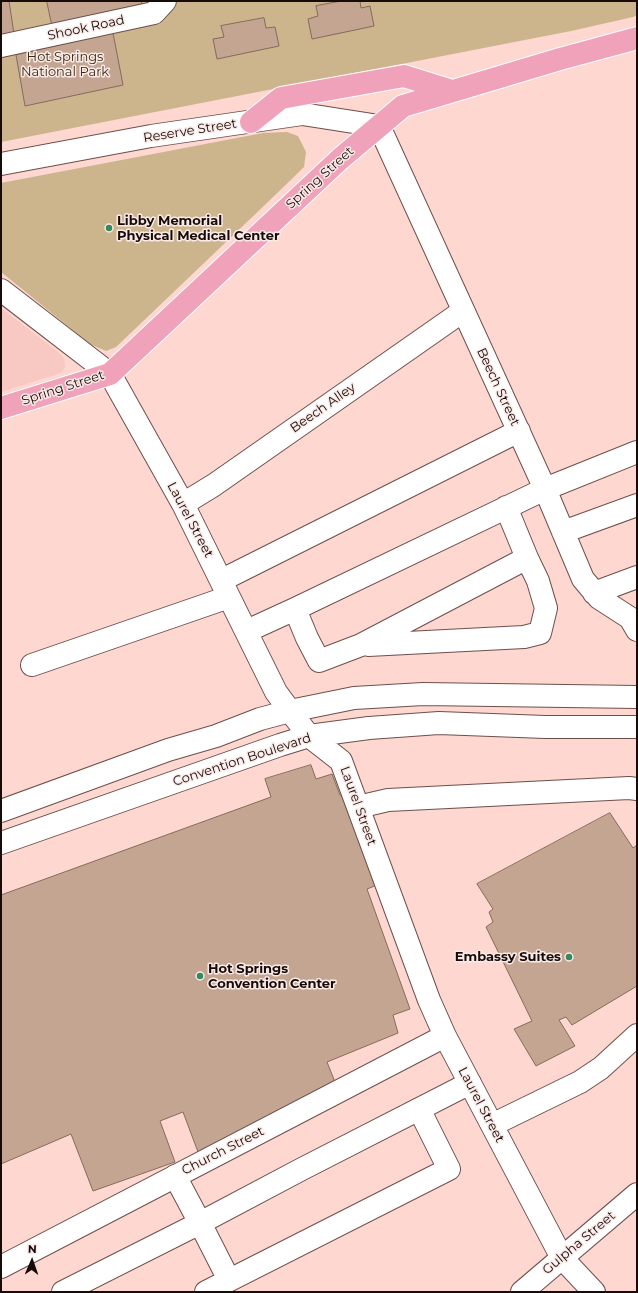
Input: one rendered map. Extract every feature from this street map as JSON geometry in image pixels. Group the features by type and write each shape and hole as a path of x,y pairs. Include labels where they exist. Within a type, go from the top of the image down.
{"main road":[{"name":"Spring Street","path":"1,408 110,374 340,159 403,106 560,59 637,38"},
{"path":"251,122 281,98 404,76 452,91"}],"street":[{"name":"Shook Road","path":"1,46 154,13 165,1"},
{"name":"Reserve Street","path":"1,164 151,136 302,114 379,126"},
{"name":"Beech Street","path":"379,126 519,431 584,579 598,598 630,618 637,630"},
{"name":"Laurel Street","path":"1,290 110,374 183,504 226,588 276,692 309,736 341,761 429,1000 445,1036 562,1258 594,1292"},
{"name":"Beech Alley","path":"183,504 214,485 463,311"},
{"path":"32,665 226,588 519,431"},
{"path":"247,631 545,489 637,452"},
{"path":"563,532 637,505"},
{"path":"361,645 524,637 540,633 546,608 538,581 506,507"},
{"path":"295,609 307,638 319,661 361,645 527,558"},
{"path":"594,593 637,577"},
{"path":"1,811 168,750 216,736 260,719 290,711 354,698 422,694 637,696"},
{"name":"Convention Boulevard","path":"1,843 309,736 369,728 439,723 545,727 637,727"},
{"path":"358,807 388,800 629,788 637,789"},
{"path":"492,1125 580,1082 601,1068 637,1035"},
{"name":"Church Street","path":"1,1267 445,1036"},
{"path":"63,1292 200,1223 302,1168 470,1083"},
{"path":"206,1292 449,1169 419,1109"},
{"path":"175,1176 229,1280"},
{"name":"Gulpha Street","path":"522,1292 637,1194"}],"shaded area":[{"path":"1,308 64,358 65,367 61,373 1,392"}],"green space":[{"name":"Hot Springs National Park","path":"1,1 637,1 637,15 571,31 1,142"},
{"path":"287,132 298,136 306,152 304,167 116,347 106,351 90,344 1,272 1,183 263,133"}],"building":[{"path":"1,1 9,1 14,34 1,37"},
{"path":"47,1 141,1 142,4 52,24"},
{"path":"342,1 360,1 361,8 370,6 374,26 312,39 308,19 318,16 316,6"},
{"path":"264,18 266,28 275,27 279,46 217,59 213,39 224,37 221,26"},
{"path":"113,33 123,85 25,106 16,55"},
{"name":"Hot Springs Convention Center","path":"311,765 316,779 332,774 340,795 352,804 382,883 367,889 410,1009 393,1015 398,1033 327,1062 335,1082 198,1152 183,1112 160,1121 175,1162 93,1191 71,1134 1,1164 1,895 271,797 265,779"},
{"name":"Embassy Suites","path":"610,813 633,848 637,845 637,986 572,1025 566,1017 559,1020 575,1046 536,1066 514,1029 532,1021 486,927 493,922 489,912 493,909 477,884"}],"place":[{"name":"Libby Memorial Physical Medical Center","path":"109,228"},
{"name":"Embassy Suites","path":"569,957"},
{"name":"Hot Springs Convention Center","path":"200,976"}]}
